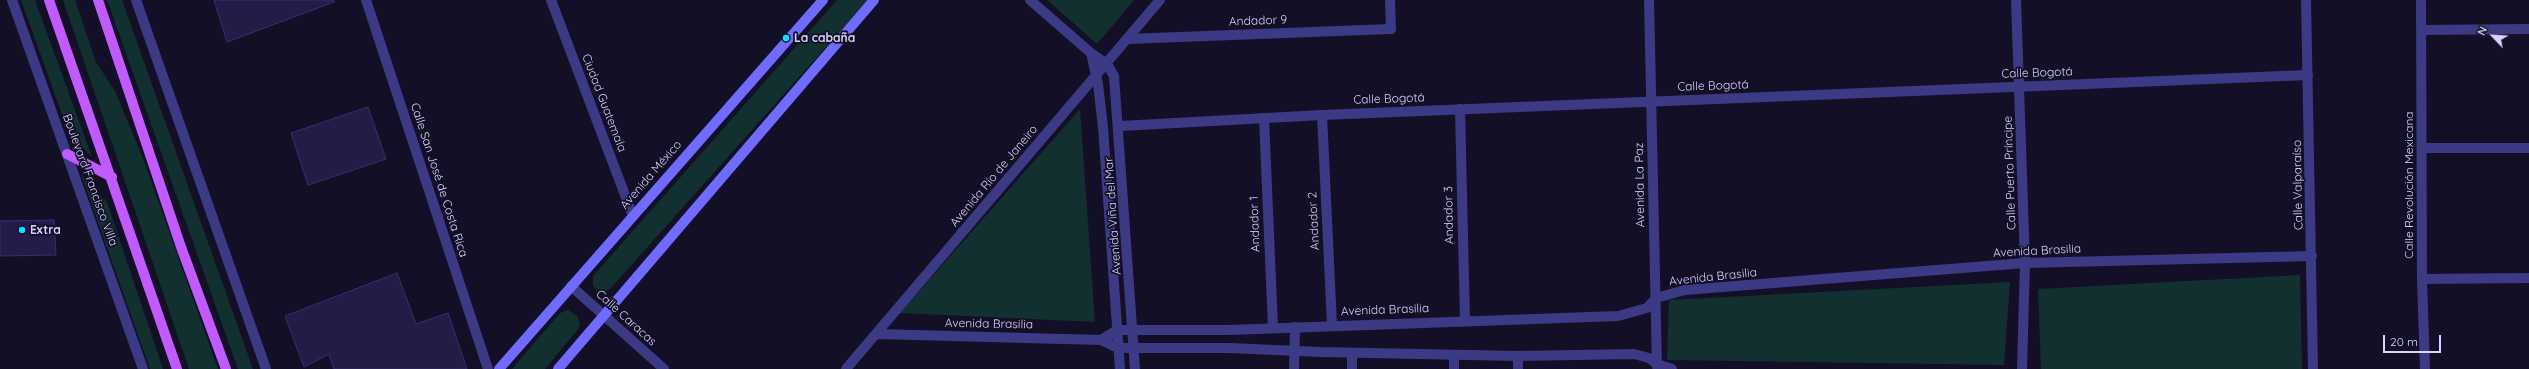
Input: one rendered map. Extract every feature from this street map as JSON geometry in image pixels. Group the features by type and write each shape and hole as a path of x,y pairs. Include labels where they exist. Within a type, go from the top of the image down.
{"main road":[{"name":"Boulevard Francisco Villa","path":"49,0 112,177 177,369"},
{"path":"98,0 181,247 226,369"},
{"name":"Avenida México","path":"499,369 823,0"},
{"path":"558,369 874,0"},
{"path":"67,154 112,177"}],"street":[{"name":"Boulevard Francisco Villa","path":"12,0 143,369"},
{"path":"136,0 266,369"},
{"name":"Calle San José de Costa Rica","path":"366,0 488,369"},
{"name":"Ciudad Guatemala","path":"551,0 633,216"},
{"path":"1030,0 1091,53 1107,64"},
{"name":"Avenida Río de Janeiro","path":"846,369 1160,0"},
{"name":"Andador 9","path":"1127,39 1391,29 1390,0"},
{"name":"Avenida La Paz","path":"1649,0 1657,366"},
{"name":"Calle Puerto Príncipe","path":"2016,0 2025,263 2022,369"},
{"name":"Calle Valparaíso","path":"2306,0 2313,369"},
{"name":"Calle Revolución Mexicana","path":"2421,0 2422,279 2425,369"},
{"path":"2422,30 2529,29"},
{"name":"Avenida Viña del Mar","path":"1091,53 1096,75 1103,127 1120,369"},
{"name":"Avenida Viña del Mar","path":"1107,64 1114,76 1120,126 1136,369"},
{"name":"Calle Bogotá","path":"1120,126 1460,109 2308,75"},
{"name":"Andador 3","path":"1460,109 1465,321"},
{"name":"Andador 2","path":"1322,115 1332,325"},
{"name":"Andador 1","path":"1264,118 1273,328"},
{"path":"2422,148 2529,148"},
{"name":"Avenida Brasilia","path":"1117,330 1273,328 1618,316 1647,308 1656,298 1685,290 2025,263 2312,256"},
{"path":"2422,279 2529,278"},
{"name":"Calle Caracas","path":"571,286 664,369"},
{"path":"1294,369 1295,327"},
{"path":"1101,340 1117,330"},
{"name":"Avenida Brasilia","path":"877,334 1101,340 1118,348 1229,348 1352,353 1518,356 1634,354 1650,358 1657,366 1672,369"},
{"path":"1352,353 1352,369"},
{"path":"1454,355 1454,369"},
{"path":"1518,356 1518,369"}],"green space":[{"path":"21,0 35,0 92,157 69,134"},
{"path":"63,0 75,0 96,62 115,91 143,158 218,369 189,369"},
{"path":"107,0 122,0 253,369 238,369"},
{"path":"837,0 868,0 611,288 604,293 597,291 593,285 593,276"},
{"path":"1047,0 1134,0 1097,44"},
{"path":"1080,109 1095,322 900,313"},
{"path":"81,174 107,202 163,369 150,369"},
{"path":"2300,275 2302,369 2041,369 2038,289"},
{"path":"2010,282 2004,365 1667,360 1669,300"},
{"path":"568,310 577,316 580,323 578,329 545,369 512,369 560,313"}],"building":[{"path":"214,0 334,0 334,2 227,42"},
{"path":"368,107 386,159 308,185 291,133"},
{"path":"54,220 56,255 0,256 0,221"},
{"path":"397,273 416,324 448,313 467,369 334,369 329,354 304,367 285,316"}],"place":[{"name":"La cabaña","path":"786,38"},
{"name":"Extra","path":"22,230"}]}
